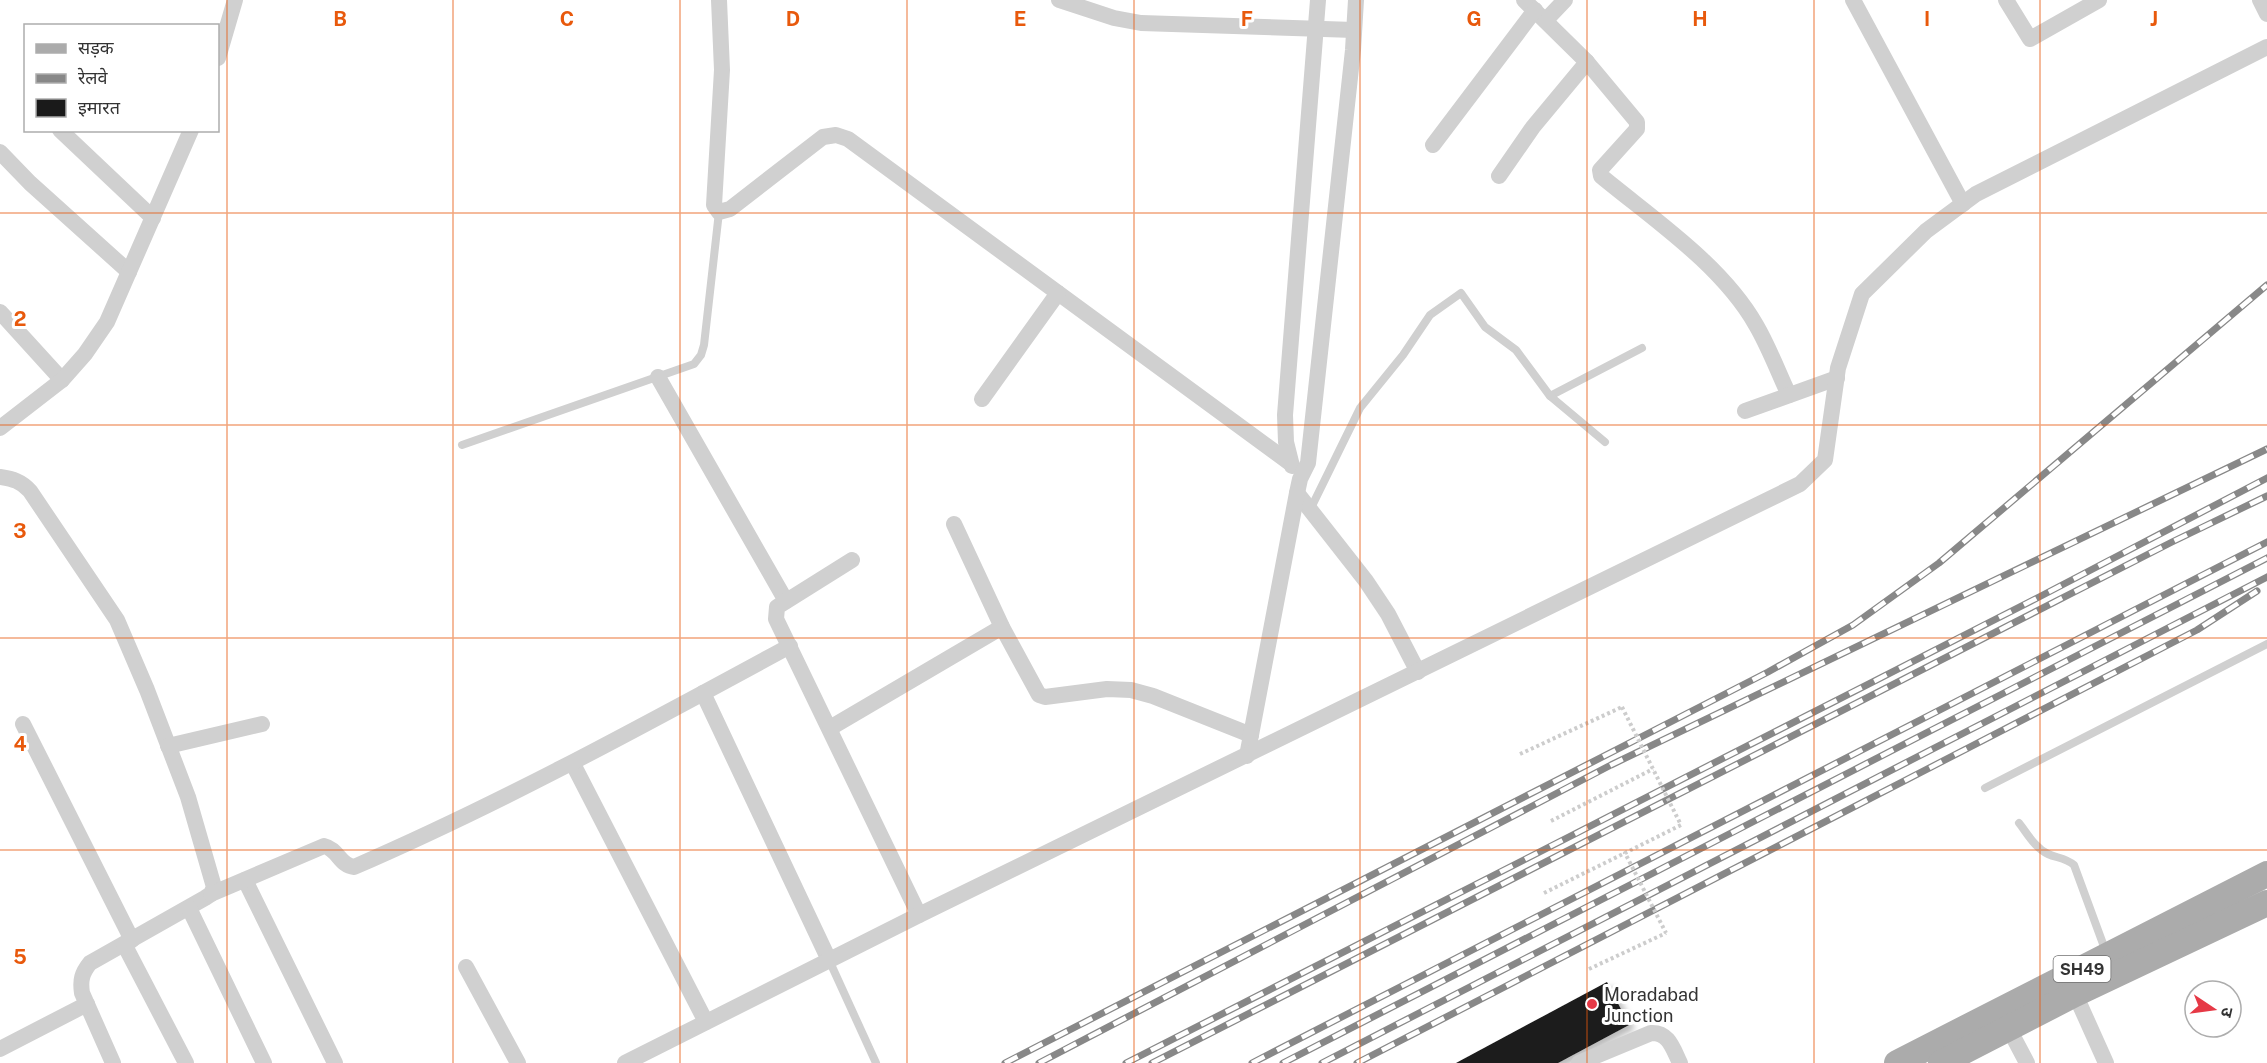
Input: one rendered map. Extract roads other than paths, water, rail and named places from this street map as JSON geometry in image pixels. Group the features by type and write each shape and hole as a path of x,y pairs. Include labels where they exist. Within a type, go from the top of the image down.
{"main road":[{"name":"SH49","path":"1941,1063 2008,1027 2071,985 2108,956 2267,874"},
{"name":"SH49","path":"1897,1063 2071,985 2267,903"}],"street":[{"path":"219,54 235,0"},
{"path":"719,0 722,70 714,205 718,212 730,209 823,137 836,135 848,139 1290,463"},
{"path":"1059,0 1114,18 1142,23 1354,30"},
{"path":"1318,0 1286,390 1286,442 1290,463 1310,510 1388,614 1418,672"},
{"path":"1247,756 1299,486 1308,463 1356,0"},
{"path":"1433,145 1535,10 1565,0"},
{"path":"1853,0 1963,204"},
{"path":"2006,0 2030,39 2073,6 2099,0"},
{"path":"2260,0 2267,14"},
{"path":"1535,10 1587,62 1637,122 1636,129 1600,170 1601,176 1695,253 1730,288 1756,324 1789,395"},
{"path":"626,1063 919,915 1800,484 1825,460 1838,368 1862,294 1926,231 1976,194 2267,47"},
{"path":"1499,176 1533,127 1587,62"},
{"path":"62,132 153,218"},
{"path":"0,428 62,380 86,354 107,322 190,132"},
{"path":"0,152 36,190 129,272"},
{"path":"982,399 1058,294"},
{"path":"0,312 62,380"},
{"path":"658,377 786,601"},
{"path":"1745,411 1837,378"},
{"path":"0,477 24,484 30,491 117,620 188,797 214,887 212,894"},
{"path":"954,524 1002,627 1040,695 1045,697 1107,689 1131,690 1153,696 1251,735"},
{"path":"852,560 777,607 776,619 919,915"},
{"path":"830,728 1002,627"},
{"path":"113,1063 87,1004 81,983 83,972 90,963 212,894 324,846 333,850 345,865 354,867 437,831 573,764 790,646"},
{"path":"703,693 830,960"},
{"path":"23,724 186,1063"},
{"path":"168,746 262,724"},
{"path":"573,764 706,1022"},
{"path":"245,880 335,1063"},
{"path":"189,908 264,1063"},
{"path":"466,967 518,1063"},
{"path":"2071,985 2106,1063"},
{"path":"0,1049 87,1004"},
{"path":"2008,1027 2026,1063"},
{"path":"1579,1063 1651,1033 1659,1032 1665,1036 1680,1063"}],"lane":[{"path":"462,444 694,364 701,355 718,212"},
{"path":"1310,510 1360,408 1403,355 1430,315 1460,294 1464,294 1490,332 1516,350 1550,396 1605,442"},
{"path":"1550,396 1642,348"},
{"path":"1985,788 2267,644"},
{"path":"2019,822 2039,848 2047,854 2067,860 2074,865 2108,956"},
{"path":"830,960 876,1063"}],"railway":[{"path":"1005,1063 1768,672 1853,625 1939,563 2267,285"},
{"path":"1039,1063 1611,765 2267,449"},
{"path":"1126,1063 2041,596 2267,478"},
{"path":"1152,1063 2172,542 2267,496"},
{"path":"1252,1063 2267,542"},
{"path":"1283,1063 2267,558"},
{"path":"1322,1063 2267,577"},
{"path":"1357,1063 2197,630 2257,591"}],"place":[{"name":"Moradabad Junction","path":"1592,1004"}]}
